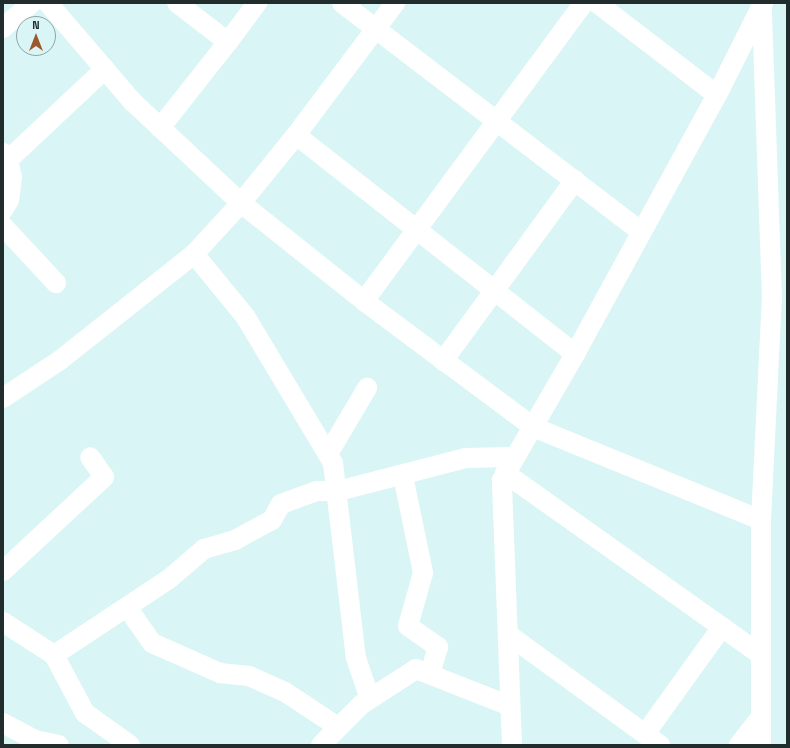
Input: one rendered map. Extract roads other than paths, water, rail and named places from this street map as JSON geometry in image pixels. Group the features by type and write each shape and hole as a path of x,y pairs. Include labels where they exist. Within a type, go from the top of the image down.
{"street":[{"path":"3,28 32,3"},
{"path":"48,3 133,102 241,203 364,301 533,427 761,520"},
{"path":"177,3 228,42"},
{"path":"160,128 257,3"},
{"path":"342,3 375,30 642,232"},
{"path":"3,398 60,362 194,254 241,203 296,135 395,3"},
{"path":"364,301 584,3"},
{"path":"597,3 717,95"},
{"path":"512,745 502,480 575,354 642,232 717,95 763,4"},
{"path":"761,745 761,520 779,302 763,4"},
{"path":"3,210 11,189 12,177 6,156 105,69"},
{"path":"296,135 575,354"},
{"path":"443,361 575,180"},
{"path":"3,226 56,283"},
{"path":"194,254 245,316 333,464 338,491 356,658 370,699"},
{"path":"328,454 367,388"},
{"path":"3,571 104,477 90,457"},
{"path":"54,655 169,579 204,548 234,540 272,520 281,504 316,491 338,491 402,476 466,458 510,465 722,627 761,655"},
{"path":"402,476 423,573 408,626 438,647 430,674"},
{"path":"127,607 152,643 220,673 249,676 285,692 338,727"},
{"path":"3,622 54,655 85,713 131,745"},
{"path":"509,634 652,740 722,627"},
{"path":"321,745 338,727 370,699 416,669 510,706"},
{"path":"739,745 760,718"},
{"path":"3,723 34,743 58,745"},
{"path":"124,745 131,745"}]}
